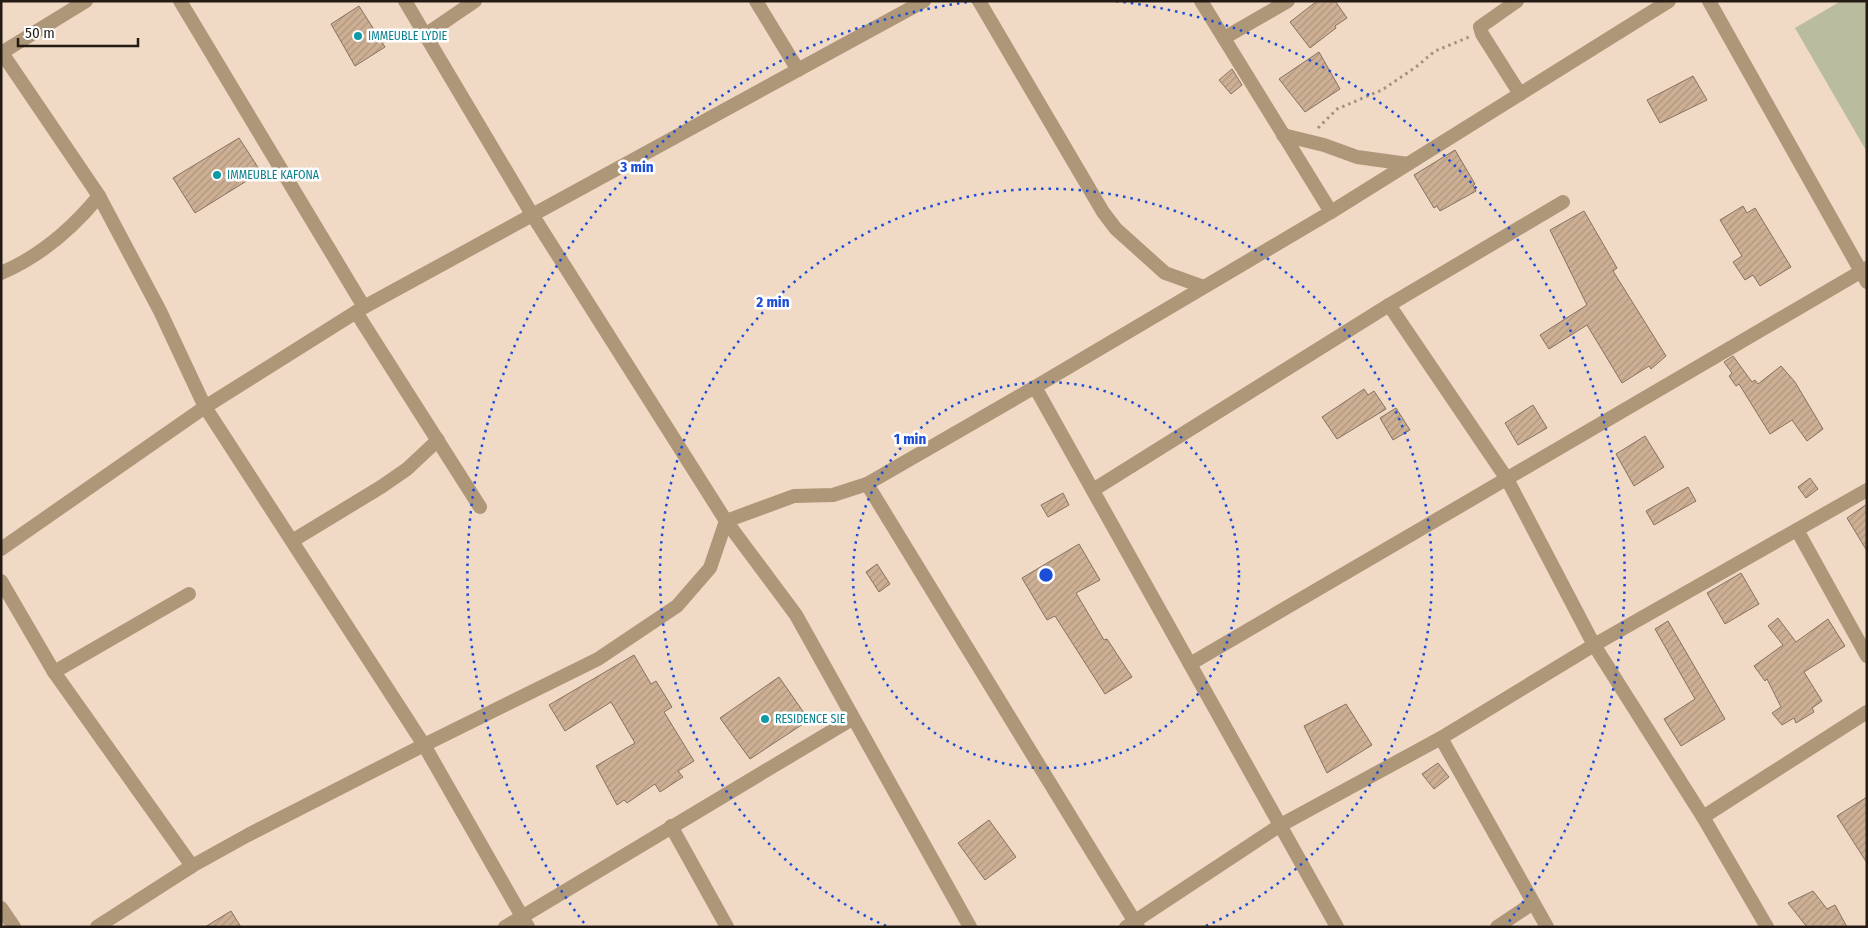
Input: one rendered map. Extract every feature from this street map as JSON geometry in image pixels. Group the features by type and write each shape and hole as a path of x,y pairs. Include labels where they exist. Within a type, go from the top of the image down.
{"street":[{"path":"86,1 2,53 99,196 160,311 206,407 424,745 525,921"},
{"path":"180,1 360,310 480,506"},
{"path":"406,1 533,216 726,521 796,615 852,719 970,927"},
{"path":"425,35 475,1"},
{"path":"756,1 798,70"},
{"path":"1,549 206,407 360,310 924,1"},
{"path":"979,1 1103,212 1116,229 1165,273 1204,287"},
{"path":"1201,1 1331,212"},
{"path":"1224,38 1288,1"},
{"path":"1517,1 1480,27 1482,34 1520,94"},
{"path":"726,521 794,496 833,495 867,484 1331,212 1669,1"},
{"path":"1190,664 1507,479 1865,274 1710,1"},
{"path":"1283,135 1357,157 1408,164"},
{"path":"1,274 43,252 79,220 99,196"},
{"path":"1093,490 1389,305 1563,202"},
{"path":"1389,305 1507,479 1594,645 1703,817 1768,927"},
{"path":"1035,387 1278,826 1337,927"},
{"path":"292,541 381,487 407,469 438,440"},
{"path":"867,484 1132,925 1278,826 1441,738 1594,645 1867,490"},
{"path":"97,927 192,866 424,745 598,659 677,606 710,568 726,521"},
{"path":"1797,530 1867,656"},
{"path":"1,581 54,672 192,866"},
{"path":"54,672 189,594"},
{"path":"1703,817 1867,712"},
{"path":"505,927 525,921 671,826 852,719"},
{"path":"1441,738 1547,927"},
{"path":"671,826 727,927"},
{"path":"1497,927 1534,903"},
{"path":"1,908 14,927"}],"path":[{"path":"1306,141 1338,108 1382,90 1404,76 1435,51 1460,39 1482,34"}],"green space":[{"path":"1841,1 1867,1 1867,152 1795,28"}],"building":[{"path":"1317,1 1335,1 1347,18 1310,48 1290,22"},
{"name":"IMMEUBLE LYDIE","path":"359,6 385,47 355,66 331,24"},
{"path":"1319,52 1340,89 1305,112 1279,79"},
{"path":"1232,69 1242,85 1231,94 1219,80"},
{"path":"1693,76 1707,100 1660,123 1647,100"},
{"name":"IMMEUBLE KAFONA","path":"239,138 261,172 195,213 173,178"},
{"path":"1455,150 1475,184 1473,186 1476,191 1440,211 1437,206 1434,208 1414,175"},
{"path":"1743,206 1747,213 1755,208 1791,267 1760,286 1753,275 1745,280 1733,262 1742,256 1720,220"},
{"path":"1584,211 1617,268 1613,271 1666,356 1651,369 1649,366 1622,383 1587,325 1549,349 1540,335 1587,305 1550,230"},
{"path":"1733,356 1752,382 1755,380 1758,384 1781,366 1795,382 1823,429 1807,441 1792,420 1770,434 1739,384 1736,386 1729,376 1732,373 1724,362"},
{"path":"1364,389 1368,395 1374,391 1386,409 1337,439 1322,417"},
{"path":"1533,405 1547,428 1518,445 1505,423"},
{"path":"1396,408 1410,430 1393,440 1380,418"},
{"path":"1645,436 1664,467 1634,486 1616,454"},
{"path":"1810,478 1818,489 1806,498 1798,487"},
{"path":"1688,487 1696,501 1654,525 1646,511"},
{"path":"1063,493 1069,505 1048,517 1041,505"},
{"path":"1867,504 1867,551 1847,518"},
{"path":"1079,544 1100,580 1076,593 1104,640 1107,639 1132,677 1105,694 1055,616 1047,620 1022,578"},
{"path":"877,564 890,584 879,592 866,572"},
{"path":"1741,573 1759,604 1725,624 1707,593"},
{"path":"1778,618 1796,642 1828,619 1845,646 1804,672 1822,701 1812,708 1814,712 1796,723 1794,718 1782,725 1772,713 1781,707 1767,679 1765,681 1754,666 1783,645 1768,626"},
{"path":"1668,621 1725,719 1681,746 1664,719 1695,699 1655,629"},
{"path":"634,655 651,684 656,681 672,707 664,712 694,761 678,771 683,777 660,792 655,784 627,803 624,800 617,805 596,766 635,743 611,702 565,731 549,705"},
{"name":"RESIDENCE SIE","path":"779,677 809,720 750,759 720,718"},
{"path":"1346,704 1372,745 1327,773 1304,726"},
{"path":"1438,763 1449,777 1434,789 1422,774"},
{"path":"1867,797 1867,863 1837,816"},
{"path":"989,820 1016,857 985,880 958,843"},
{"path":"1813,891 1827,909 1835,905 1847,927 1807,927 1788,903"},
{"path":"231,911 241,927 205,927"}],"place":[{"name":"IMMEUBLE LYDIE","path":"358,36"},
{"name":"IMMEUBLE KAFONA","path":"217,175"},
{"name":"RESIDENCE SIE","path":"765,719"}]}
